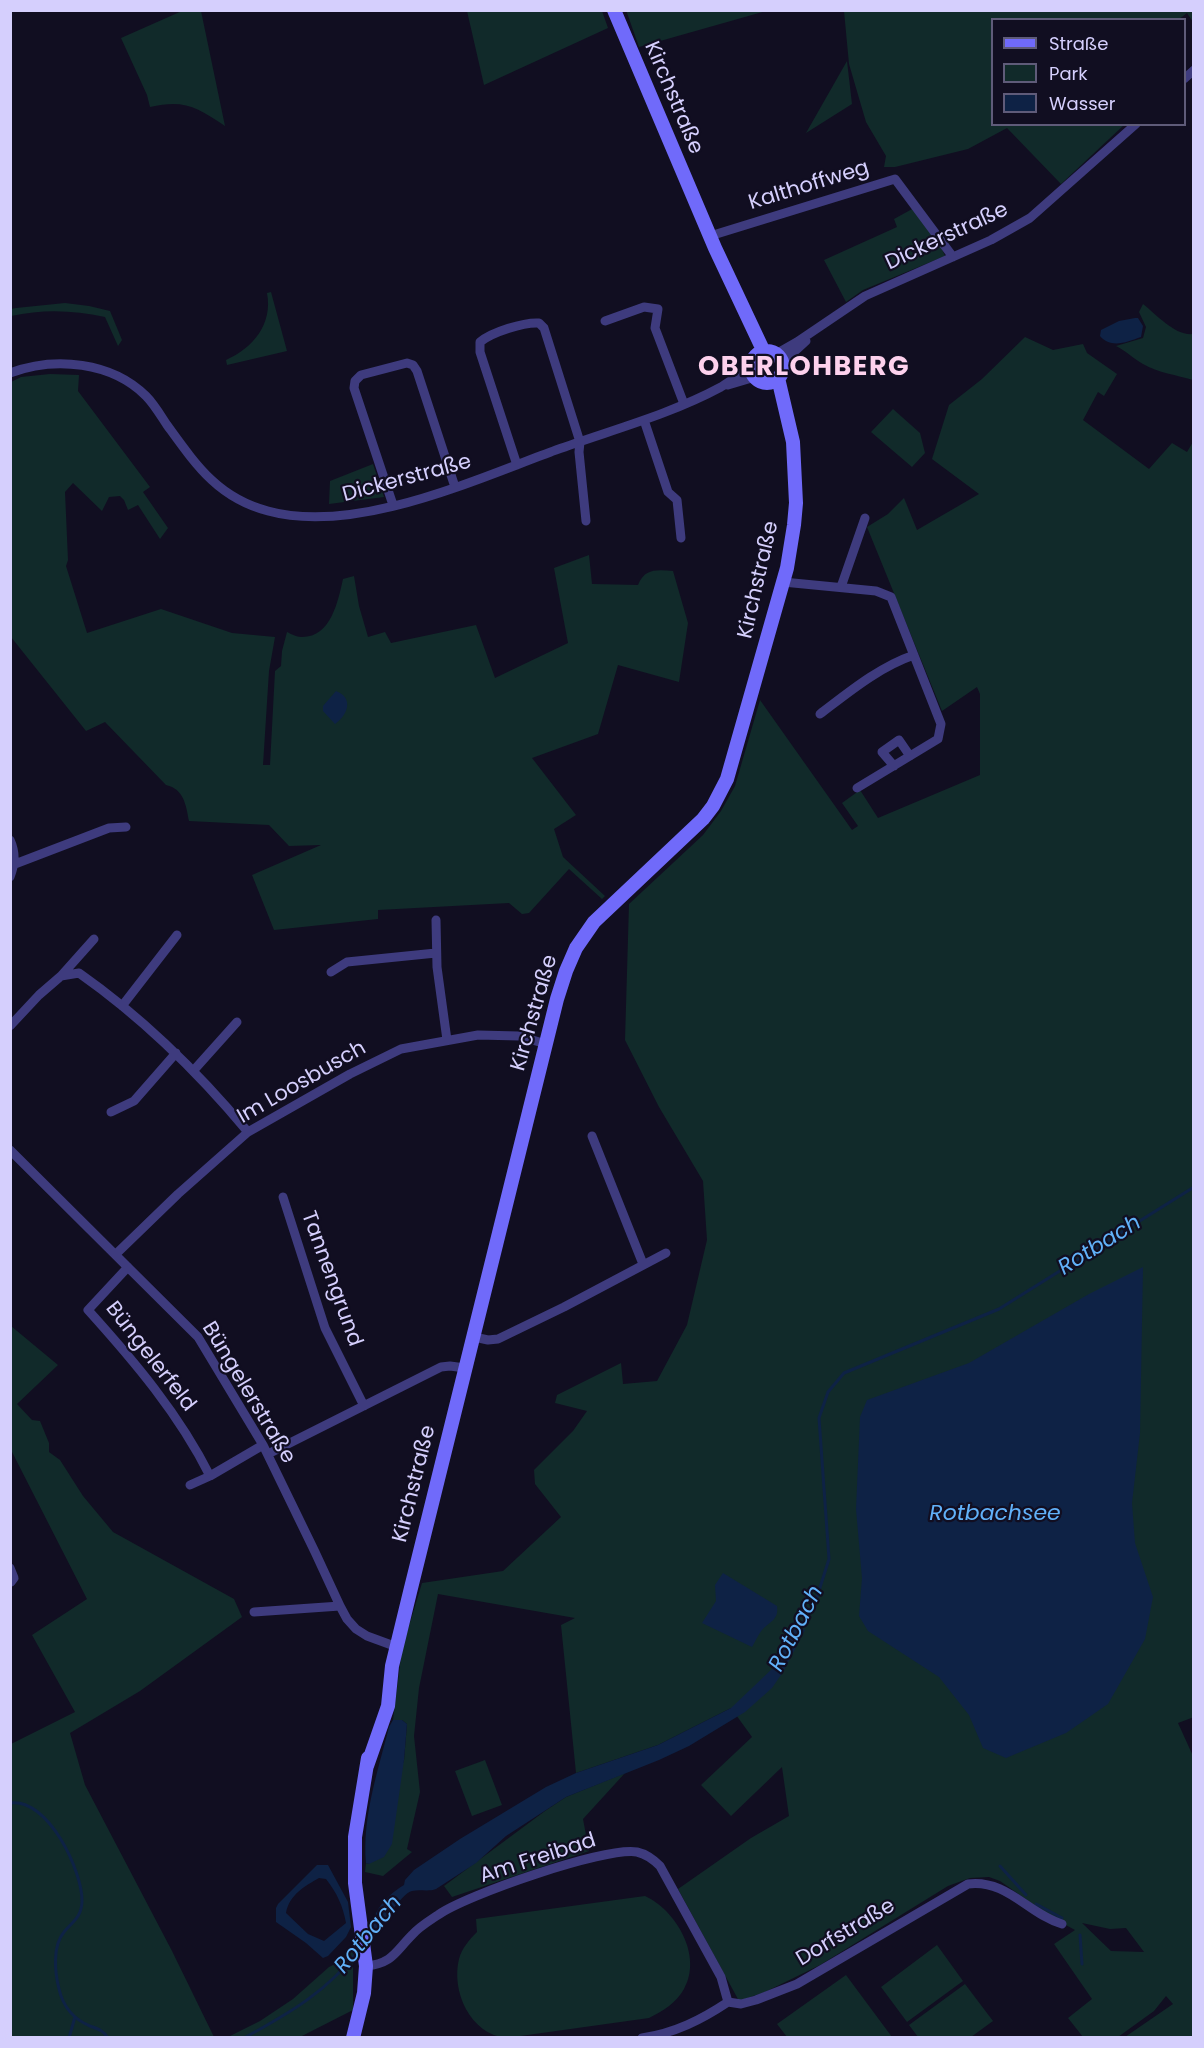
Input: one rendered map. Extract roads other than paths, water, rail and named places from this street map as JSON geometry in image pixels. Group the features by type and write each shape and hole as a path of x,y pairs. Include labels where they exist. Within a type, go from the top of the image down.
{"street":[{"name":"Kirchstraße","path":"353,2037 364,1993 365,1961 355,1882 355,1836 359,1802 367,1766 388,1706 392,1666 566,971 576,948 594,922 703,819 719,796 735,757 783,582 793,533 796,503 795,458 788,423 738,299 614,10"},
{"name":"Dickerstraße","path":"10,373 34,366 53,364 95,367 113,374 147,397 185,450 214,484 236,499 266,511 285,515 317,518 359,513 455,487 644,420 766,366 801,347 820,326 873,292 1000,236 1030,218 1134,126"},
{"name":"Kalthoffweg","path":"710,236 895,178 953,257"},
{"path":"605,321 644,307 658,309 655,328 684,404"},
{"path":"517,465 480,351 480,342 488,336 531,322 539,323 544,328 580,442 586,521"},
{"path":"393,505 354,388 355,381 361,375 407,363 413,365 417,371 455,487"},
{"path":"644,420 668,492 677,500 681,538"},
{"path":"841,587 865,518"},
{"path":"783,582 876,591 891,597 941,724 938,740 856,788"},
{"path":"820,714 871,677 914,655"},
{"path":"894,766 882,752 899,740 910,756"},
{"path":"15,864 109,828 126,826"},
{"path":"10,840 14,849 15,864 10,877"},
{"path":"436,920 436,953 447,1040"},
{"path":"122,1006 177,935"},
{"path":"10,1026 39,995 61,976 94,939"},
{"path":"331,972 347,962 436,953"},
{"path":"61,976 79,973 105,991 194,1070 248,1132"},
{"path":"194,1070 237,1022"},
{"name":"Im Loosbusch","path":"116,1254 178,1194 248,1132 350,1074 400,1049 478,1035 519,1036 546,1044"},
{"path":"111,1112 134,1101 176,1053"},
{"path":"592,1136 643,1264"},
{"name":"Büngelerstraße","path":"10,1150 198,1337 265,1449 340,1606 356,1629 373,1639 397,1647"},
{"name":"Tannengrund","path":"283,1197 325,1328 364,1406"},
{"path":"474,1337 488,1340 498,1339 666,1253"},
{"name":"Büngelerfeld","path":"128,1267 88,1310 151,1382 197,1449 210,1476"},
{"path":"190,1485 364,1406 441,1367 465,1368"},
{"path":"10,1568 14,1578 10,1582"},
{"path":"254,1612 340,1606"},
{"name":"Am Freibad","path":"365,1961 380,1964 393,1957 413,1933 439,1914 507,1885 566,1865 628,1852 645,1854 660,1866 721,1977 728,2002"},
{"name":"Dorfstraße","path":"642,2037 674,2035 728,2002 741,2004 797,1984 968,1884 977,1882 999,1887 1026,1903 1040,1915 1062,1924"}],"water":[{"path":"1138,318 1143,326 1141,337 1114,343 1100,336 1101,330 1119,321"},
{"path":"336,691 345,698 347,707 343,716 335,724 323,711 323,706"},
{"name":"Rotbachsee","path":"1143,1267 1140,1433 1132,1503 1135,1543 1153,1597 1145,1639 1108,1704 1066,1733 1006,1758 983,1748 969,1715 939,1677 868,1631 859,1616 862,1578 856,1509 860,1417 867,1400 969,1363 1089,1294"},
{"path":"723,1573 777,1606 777,1614 762,1630 752,1647 702,1623 716,1601 715,1585"},
{"path":"794,1624 805,1630 783,1672 772,1688 745,1712 689,1746 566,1797 506,1836 476,1863 436,1889 415,1890 407,1893 370,1942 372,1924 378,1909 389,1896 404,1885 405,1880 414,1870 546,1787 576,1773 658,1745 731,1708 772,1669"},
{"path":"393,1720 402,1720 407,1724 392,1844 384,1857 369,1864 366,1863 365,1846 369,1811 389,1727"},
{"path":"317,1865 328,1865 348,1902 351,1927 346,1937 328,1956 323,1958 276,1922 278,1904","holes":["319,1878 326,1879 339,1900 346,1923 324,1941 308,1934 286,1913 290,1901 298,1892"]}],"waterway":[{"name":"Rotbach","path":"800,1629 817,1597 829,1559 819,1418 828,1392 844,1373 999,1309 1194,1187"},
{"name":"Rotbach","path":"10,1803 24,1804 37,1812 50,1824 70,1856 77,1873 82,1902 78,1916 60,1938 55,1960 58,1983 63,2001 70,2011 79,2020 102,2031 108,2038"},
{"path":"1000,1866 1026,1895"},
{"path":"1036,1904 1062,1918"},
{"path":"1080,1935 1082,1964"},
{"name":"Rotbach","path":"244,2038 307,2000 335,1977 359,1949"},
{"path":"69,2038 75,2017"}],"district":[{"name":"OBERLOHBERG","path":"804,368"}]}
